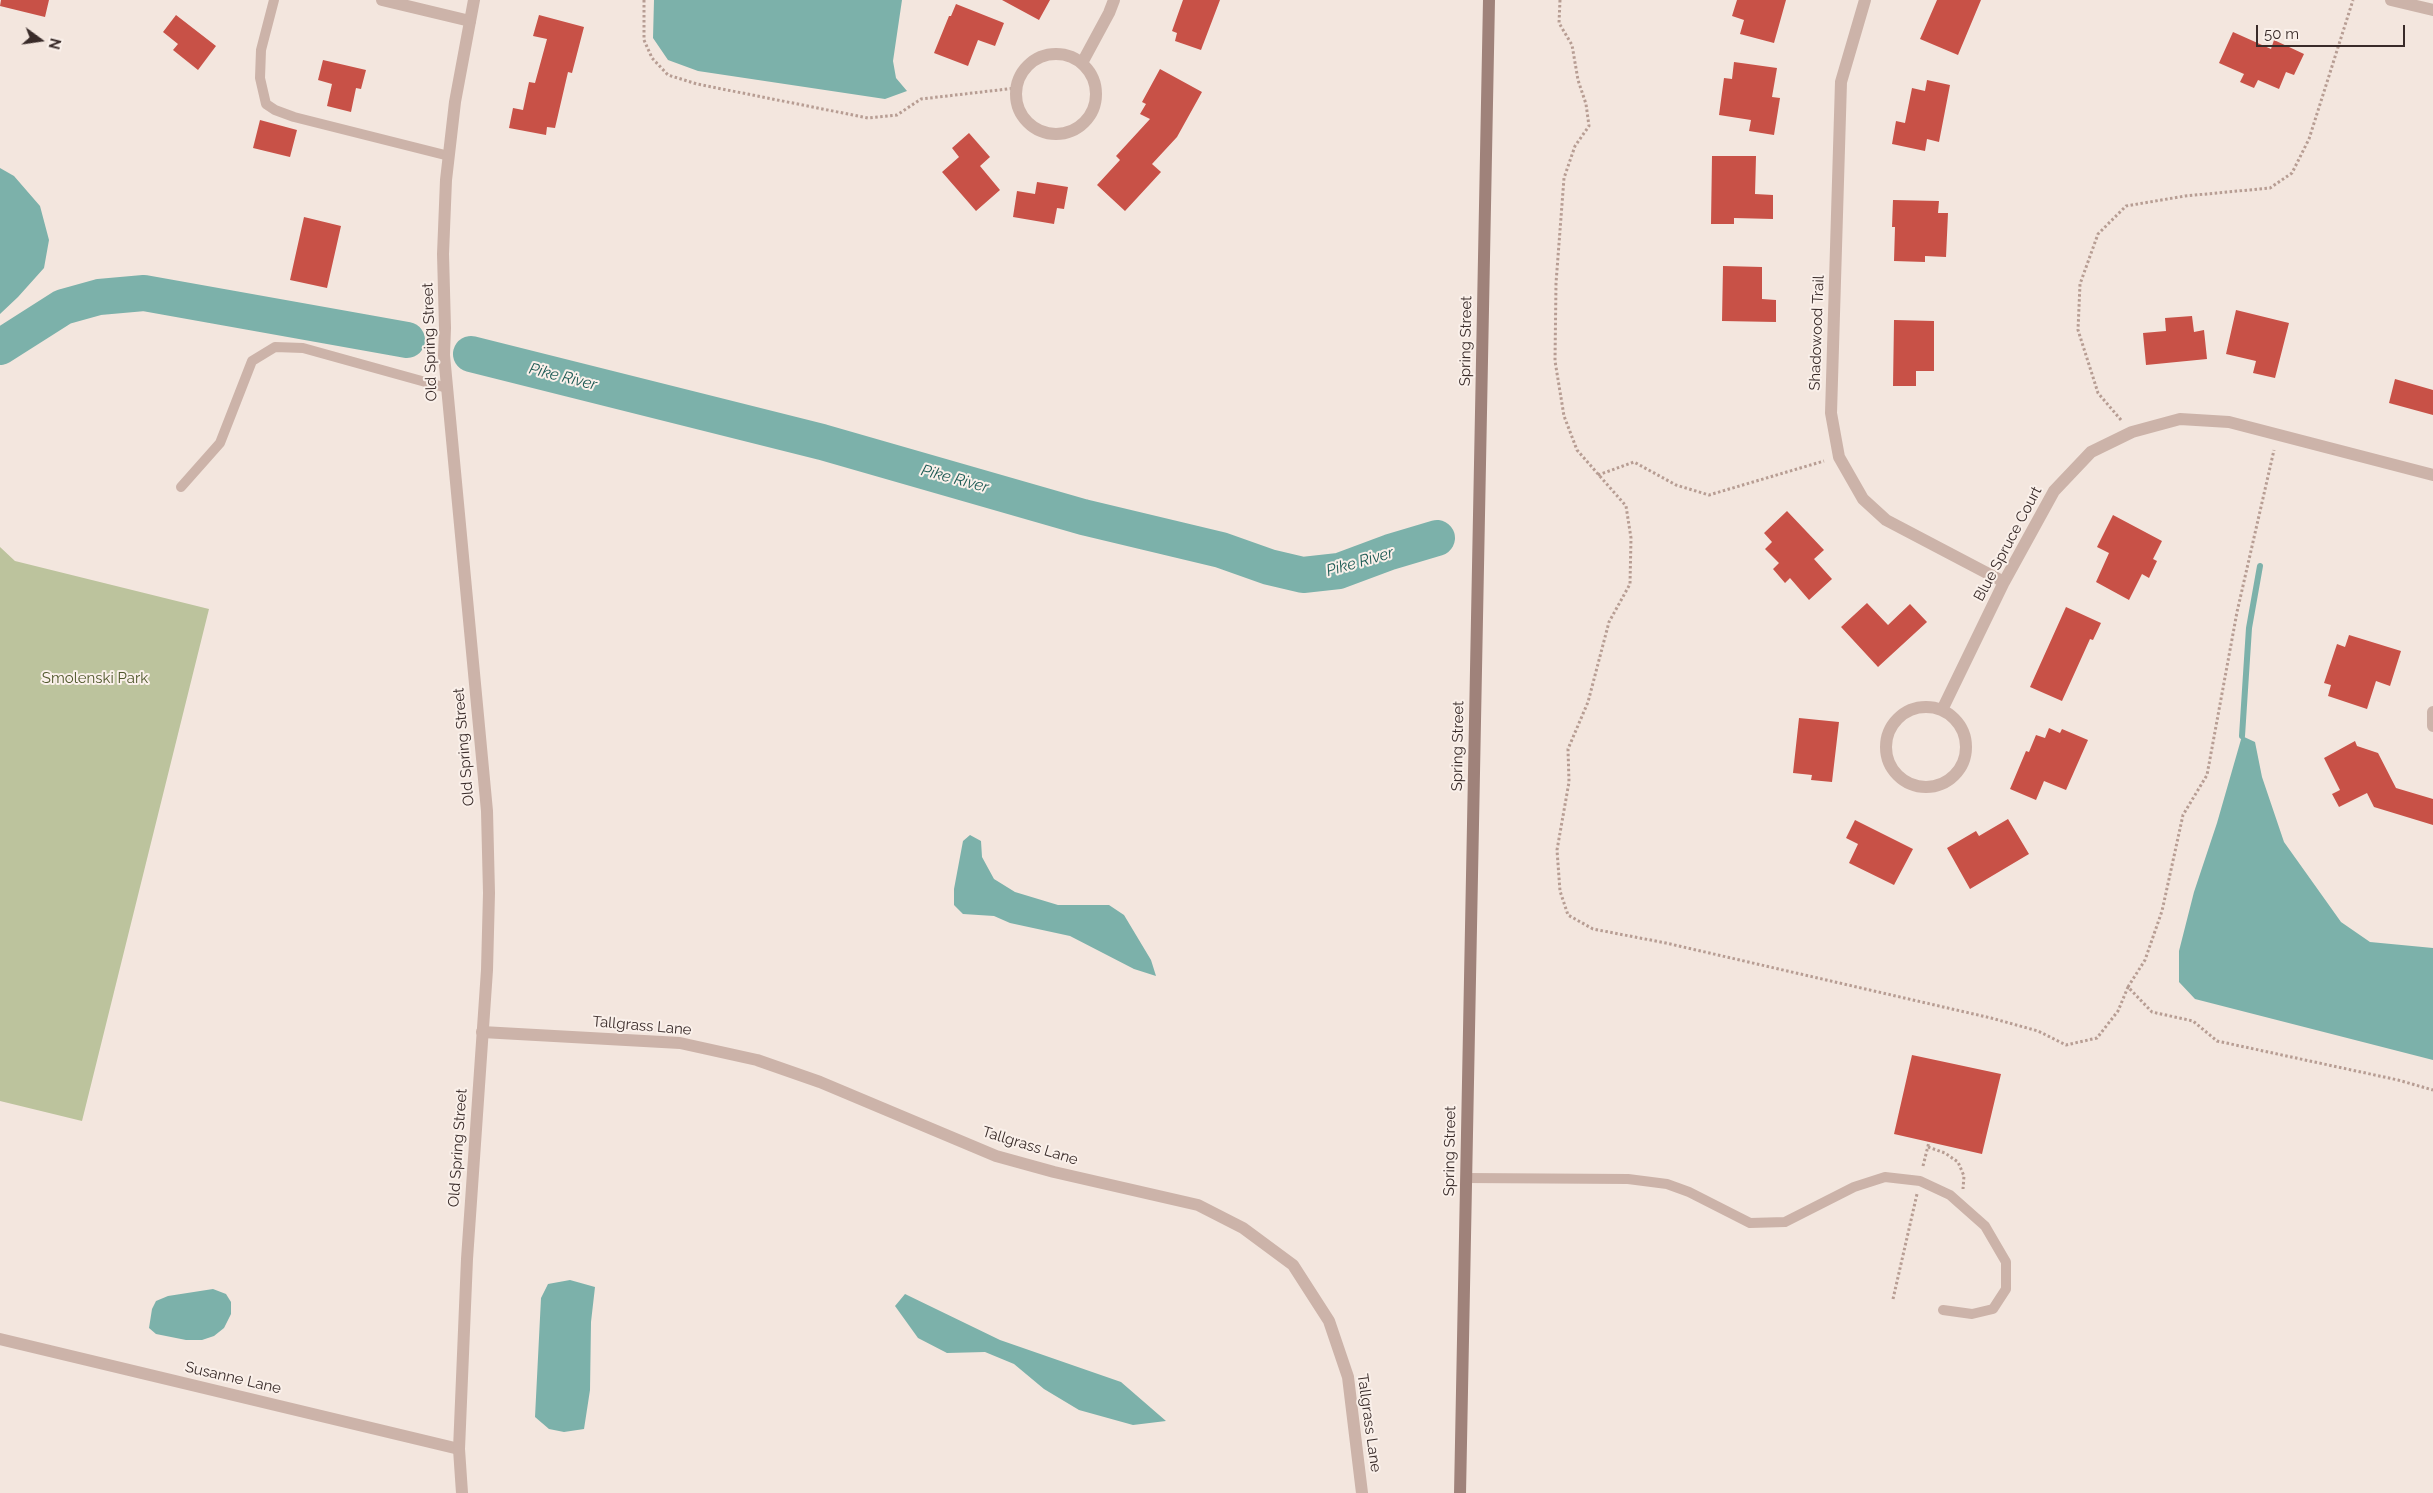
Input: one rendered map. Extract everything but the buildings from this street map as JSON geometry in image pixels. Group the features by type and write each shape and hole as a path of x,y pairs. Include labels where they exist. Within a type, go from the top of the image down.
{"main road":[{"name":"Spring Street","path":"1460,1493 1489,0"}],"street":[{"path":"382,0 470,21"},
{"name":"Old Spring Street","path":"462,1493 459,1448 467,1259 489,894 486,811 444,355 445,328 442,254 455,102 474,0"},
{"path":"1082,63 1114,0"},
{"name":"Shadowood Trail","path":"1865,0 1841,82 1831,413 1839,457 1863,499 1886,520 2004,582"},
{"path":"2391,0 2433,10"},
{"path":"1060,54 1082,63 1090,74 1095,87 1095,100 1091,113 1082,124 1070,131 1056,134 1043,132 1031,125 1022,115 1016,102 1016,88 1019,77 1026,66 1042,57 1060,54"},
{"name":"Blue Spruce Court","path":"1942,710 2004,582 2054,491 2091,452 2132,432 2180,419 2229,422 2433,475"},
{"path":"1923,708 1942,710 1953,718 1962,729 1966,742 1966,756 1960,768 1951,779 1939,786 1926,788 1912,785 1900,778 1892,768 1887,751 1889,732 1896,721 1905,713 1923,708"},
{"path":"2433,712 2433,726"},
{"name":"Tallgrass Lane","path":"482,1032 680,1043 756,1060 820,1082 996,1156 1054,1172 1198,1205 1243,1228 1293,1265 1329,1321 1348,1377 1362,1493"},
{"name":"Susanne Lane","path":"0,1339 459,1448"}],"lane":[{"path":"274,0 261,50 260,78 266,104 274,110 294,116 449,156"},
{"path":"181,487 220,443 252,361 275,347 303,348 447,388"},
{"path":"1466,1178 1628,1180 1667,1184 1689,1192 1750,1223 1785,1222 1854,1188 1885,1177 1920,1181 1950,1194 1985,1226 2006,1262 2006,1290 1993,1309 1972,1314 1943,1310"}],"path":[{"path":"644,0 644,40 652,58 668,75 697,84 868,118 897,115 921,99 1016,88"},
{"path":"1560,0 1559,23 1572,45 1578,80 1586,104 1589,126 1575,146 1564,178 1556,283 1555,361 1564,416 1577,450 1626,506 1631,538 1630,584 1609,622 1588,702 1568,748 1569,782 1558,850 1560,891 1568,915 1593,929 1666,942 1990,1018 2038,1031 2066,1045 2096,1038 2118,1011 2128,987 2145,960 2162,911 2182,815 2207,775 2237,612 2278,434"},
{"path":"2132,432 2098,393 2078,330 2080,284 2098,234 2126,206 2185,196 2270,188 2292,173 2309,140 2353,0"},
{"path":"1598,475 1634,462 1676,485 1709,495 1839,457"},
{"path":"2128,987 2152,1012 2193,1021 2217,1041 2398,1080 2433,1090"},
{"path":"1893,1298 1929,1142"},
{"path":"1928,1147 1945,1153 1958,1162 1964,1176 1964,1188 1956,1199"}],"green space":[{"name":"Smolenski Park","path":"0,547 15,561 209,609 82,1121 0,1101"}],"water":[{"path":"654,0 902,0 893,61 896,78 907,91 885,99 698,71 668,60 653,38"},
{"path":"0,168 14,176 40,206 49,240 44,268 0,314"},
{"path":"2242,736 2255,742 2262,777 2284,842 2341,922 2370,942 2433,948 2433,1060 2195,999 2179,982 2179,951 2194,892 2217,823"},
{"path":"970,835 981,841 982,857 994,879 1015,892 1058,905 1109,905 1124,915 1151,960 1156,976 1134,969 1070,936 1010,923 994,916 963,914 954,905 954,889 963,841"},
{"path":"570,1280 595,1287 591,1322 590,1390 584,1429 564,1432 549,1429 535,1417 541,1298 548,1284"},
{"path":"213,1289 226,1294 231,1302 231,1314 224,1328 214,1336 202,1340 186,1340 156,1334 149,1328 152,1309 156,1301 168,1296"},
{"path":"905,1294 1000,1340 1121,1382 1166,1421 1133,1425 1079,1410 1044,1389 1014,1364 985,1352 947,1353 918,1338 895,1306"}],"waterway":[{"name":"Pike River","path":"0,347 63,307 99,297 144,293 407,340"},
{"name":"Pike River","path":"471,354 822,442 1083,517 1221,550 1269,567 1303,575 1339,571 1390,552 1437,538"},
{"path":"2242,736 2249,628 2260,566"}]}
